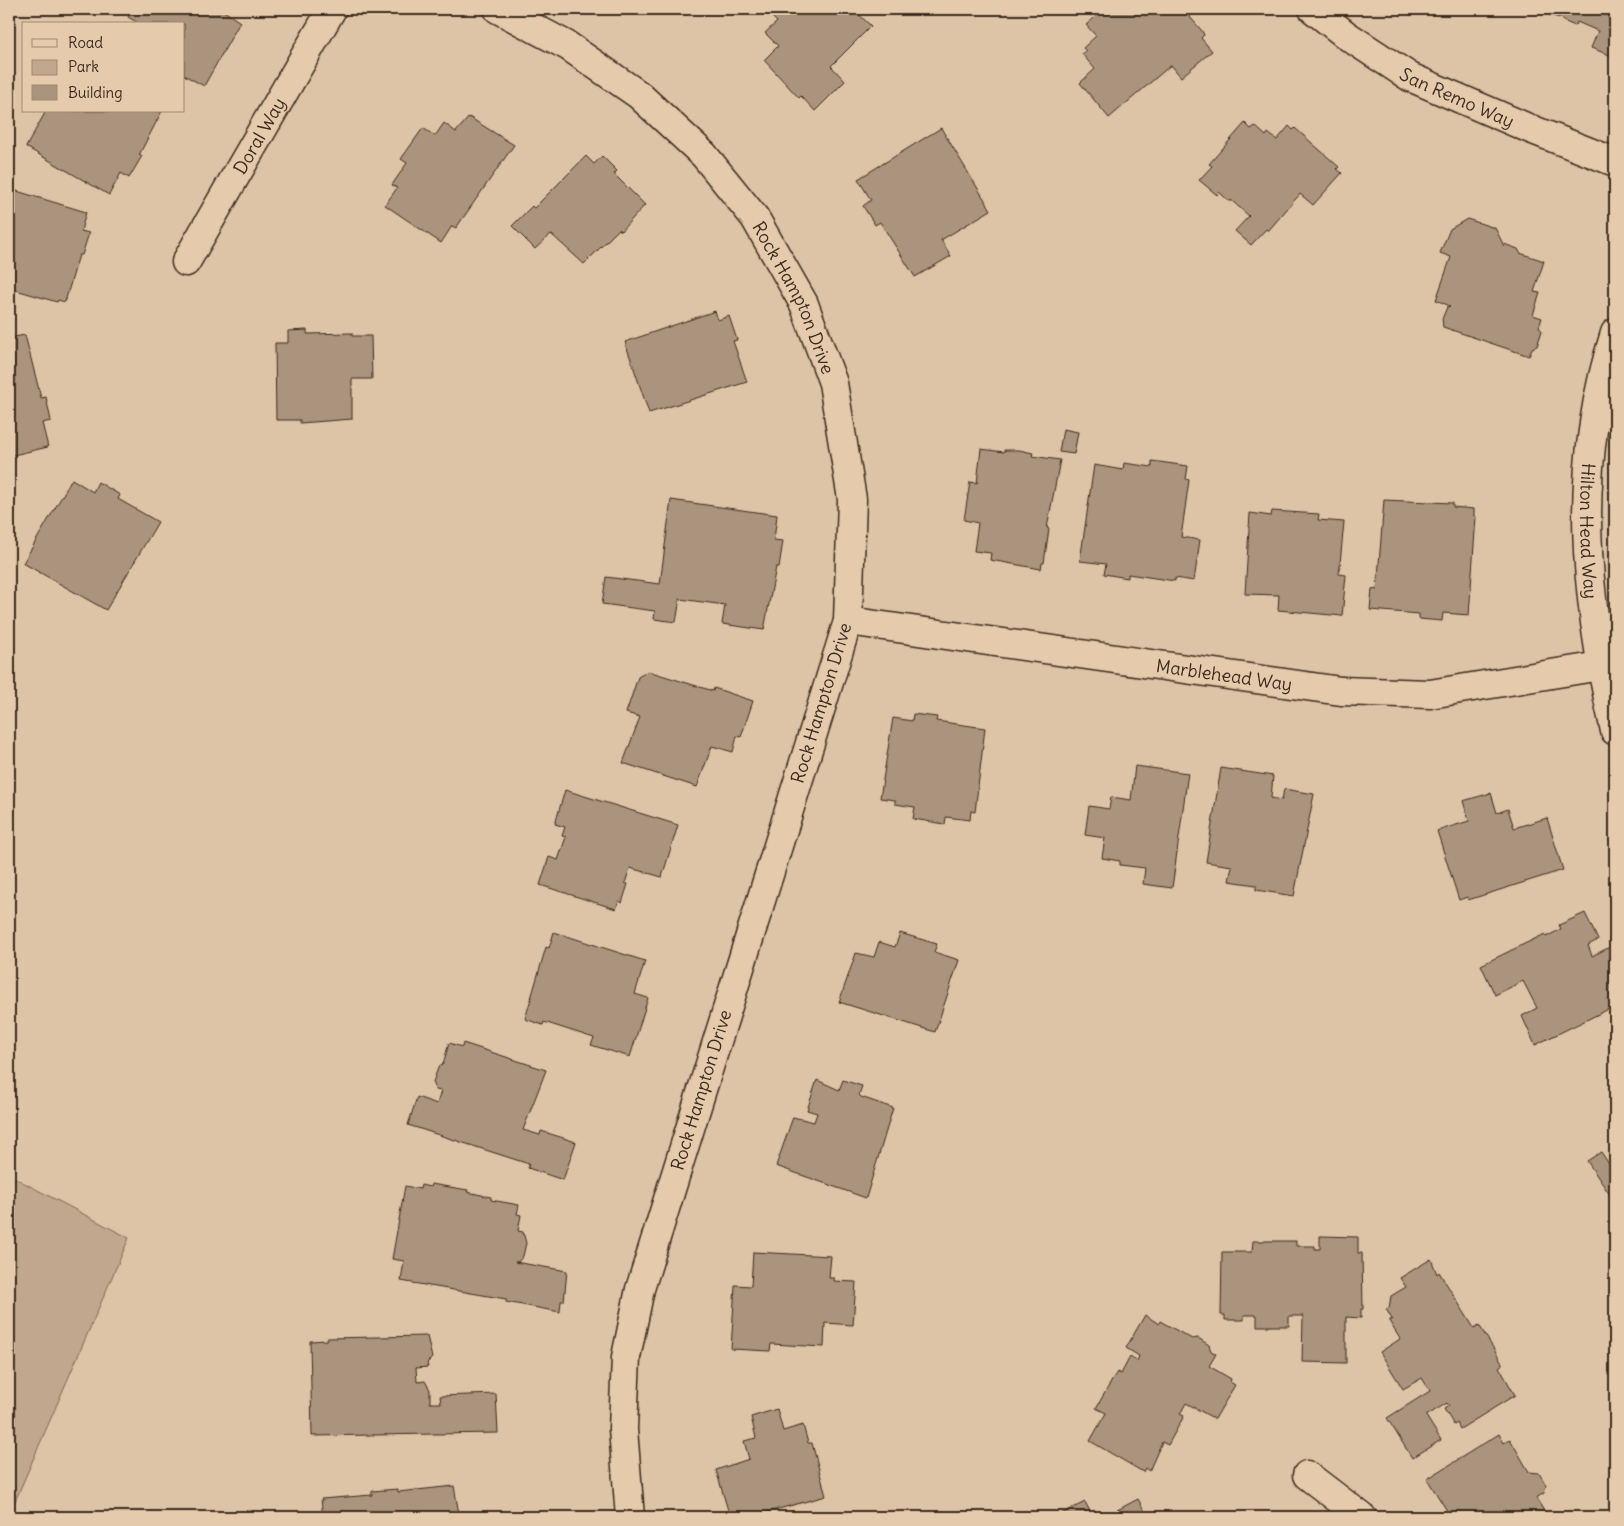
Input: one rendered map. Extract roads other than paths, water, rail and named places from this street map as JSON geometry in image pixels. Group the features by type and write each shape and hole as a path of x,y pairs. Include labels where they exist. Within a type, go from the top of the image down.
{"street":[{"name":"Doral Way","path":"186,262 332,9"},
{"name":"Rock Hampton Drive","path":"498,9 568,46 639,95 704,155 760,227 804,304 833,383 852,499 848,621 640,1289 626,1357 624,1429 630,1517"},
{"name":"San Remo Way","path":"1313,9 1346,35 1410,77 1528,128 1615,162"},
{"name":"Hilton Head Way","path":"1615,332 1606,363 1594,420 1587,497 1589,590 1600,666 1615,731"},
{"name":"Marblehead Way","path":"848,621 1341,691 1430,694 1600,666"},
{"path":"1307,1475 1362,1517"}]}
